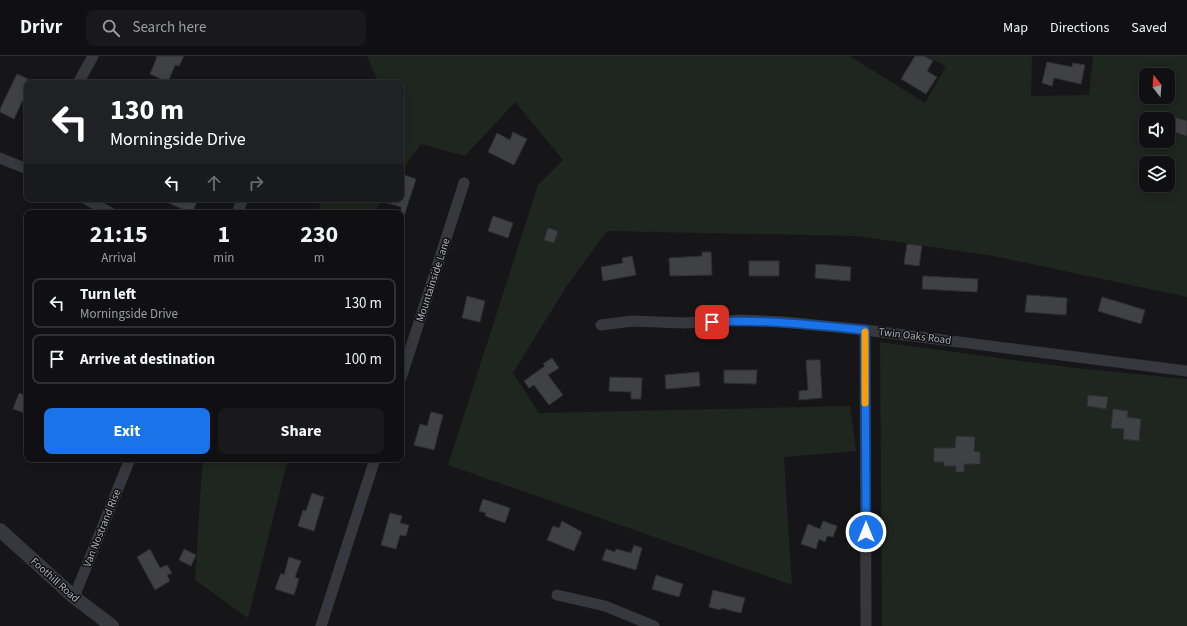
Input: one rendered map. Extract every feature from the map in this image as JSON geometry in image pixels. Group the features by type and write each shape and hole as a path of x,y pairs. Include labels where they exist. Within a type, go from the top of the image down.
{"street":[{"path":"80,80 93,56"},
{"path":"0,158 24,168"},
{"name":"Mountainside Lane","path":"404,369 464,183"},
{"path":"91,202 106,210"},
{"path":"601,325 632,321 684,323 740,320 784,322 865,330"},
{"name":"Twin Oaks Road","path":"866,626 865,330 1187,371"},
{"name":"Van Nostrand Rise","path":"74,597 129,462"},
{"path":"321,626 374,462"},
{"name":"Foothill Road","path":"0,530 74,597 112,626"},
{"path":"557,595 605,606 654,626"}],"shaded area":[{"path":"367,56 850,56 925,103 946,66 924,56 1032,56 1031,96 1089,95 1093,56 1187,56 1187,297 993,256 857,236 607,231 566,287 513,373 539,413 850,406 856,451 784,457 792,585 448,465 538,185 563,160 515,102 465,156 421,144 404,168 404,80 377,80"},
{"path":"322,202 381,202 375,210 318,210"},
{"path":"880,342 1075,368 1187,379 1187,626 882,626"},
{"path":"204,462 287,462 248,618 195,580 202,467"}],"building":[{"path":"155,56 184,56 179,66 175,65 169,80 164,80 150,74 157,57"},
{"path":"915,56 924,56 933,61 927,71 937,77 926,94 901,79"},
{"path":"1047,62 1072,67 1073,63 1085,65 1081,84 1054,78 1052,86 1042,83"},
{"path":"17,74 28,79 24,80 24,97 14,119 0,112 0,109"},
{"path":"1175,117 1187,121 1187,136 1175,132"},
{"path":"513,132 527,139 514,165 488,152 497,133 510,140"},
{"path":"404,175 416,179 404,216 404,210 401,210 401,207 384,202 404,202"},
{"path":"166,202 197,202 193,210 185,210"},
{"path":"493,216 513,223 508,238 488,231"},
{"path":"548,228 558,231 554,243 544,240"},
{"path":"907,244 922,246 919,266 904,264"},
{"path":"702,252 711,252 712,275 670,276 669,258 702,256"},
{"path":"632,256 636,275 603,281 601,267 623,263 622,258"},
{"path":"749,261 779,261 779,276 749,276"},
{"path":"816,264 851,267 850,281 815,278"},
{"path":"923,276 978,279 977,292 922,289"},
{"path":"1027,295 1067,298 1066,315 1025,312"},
{"path":"467,296 485,301 480,322 462,318"},
{"path":"1102,297 1145,310 1141,324 1098,311"},
{"path":"552,358 559,368 548,375 563,395 549,405 534,385 529,388 524,381 545,366 543,364"},
{"path":"806,360 820,360 822,398 799,400 799,391 808,390"},
{"path":"724,370 757,370 756,384 724,383"},
{"path":"699,372 700,386 666,389 665,375"},
{"path":"610,377 642,378 641,399 631,399 631,392 609,391"},
{"path":"19,393 24,395 24,413 13,409"},
{"path":"1088,395 1108,397 1106,409 1087,406"},
{"path":"1113,409 1128,411 1127,417 1141,419 1139,441 1123,439 1124,429 1111,428"},
{"path":"431,412 443,415 434,450 414,445 420,424 427,426"},
{"path":"956,436 975,437 974,451 980,452 980,464 964,464 964,472 956,472 956,466 944,466 944,462 934,462 934,448 955,448"},
{"path":"312,493 324,497 314,531 298,526 303,510 306,511"},
{"path":"483,499 510,508 505,523 485,516 486,513 479,511"},
{"path":"390,513 402,516 400,523 409,525 406,536 400,535 396,549 381,545"},
{"path":"562,521 582,532 574,551 547,540 553,526 559,528"},
{"path":"823,521 837,526 833,537 827,536 825,542 819,539 816,549 801,544 808,524 820,529"},
{"path":"634,545 642,548 636,570 602,560 606,549 615,552 616,549 631,553"},
{"path":"150,549 160,568 167,565 172,573 167,575 170,581 155,590 137,557"},
{"path":"184,549 196,555 191,566 179,560"},
{"path":"289,557 301,561 295,577 299,579 294,595 275,589 281,573 284,575"},
{"path":"656,575 683,584 679,597 652,589"},
{"path":"713,590 745,598 741,613 721,608 721,610 709,607"}],"slow traffic":[{"path":"865,332 865,403"}],"route":[{"path":"712,322 740,320 784,322 865,330 866,532"}]}
